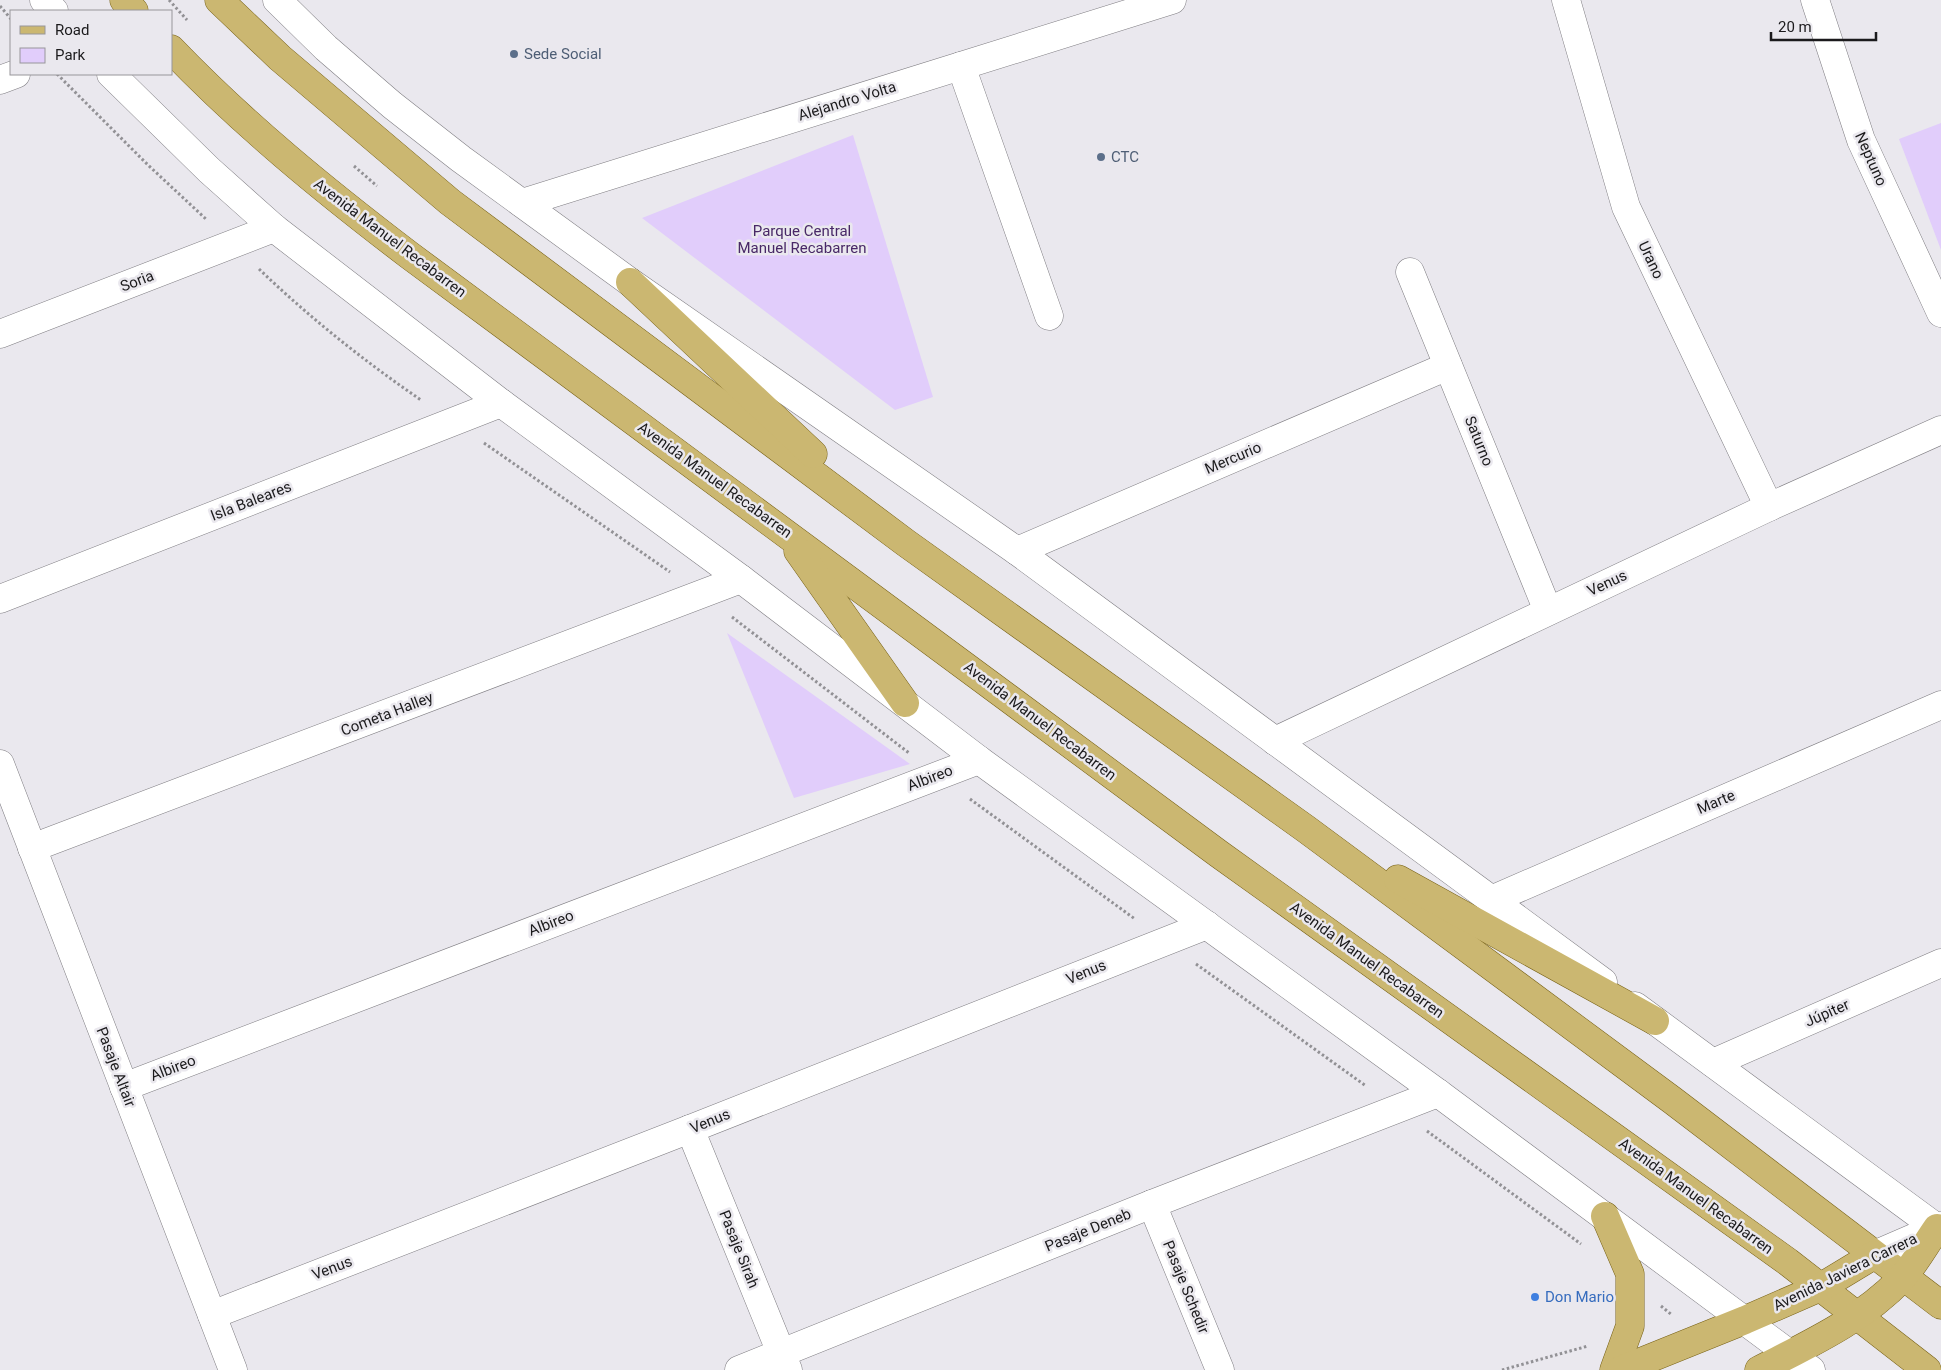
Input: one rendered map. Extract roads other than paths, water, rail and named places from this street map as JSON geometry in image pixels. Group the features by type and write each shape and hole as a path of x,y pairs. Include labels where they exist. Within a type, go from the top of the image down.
{"main road":[{"path":"124,0 133,10"},
{"path":"219,0 280,58 450,202 906,543 1306,829 1664,1094 1941,1305"},
{"name":"Avenida Manuel Recabarren","path":"172,50 254,129 330,194 416,260 1219,854 1821,1286 1927,1370"},
{"path":"630,282 906,543"},
{"path":"784,531 905,703"},
{"path":"1306,829 1656,1021"},
{"path":"1605,1216 1630,1274 1630,1326 1614,1370"},
{"name":"Avenida Javiera Carrera","path":"1764,1369 1858,1316 1876,1302 1903,1277 1940,1229"},
{"name":"Avenida Javiera Carrera","path":"1621,1370 1745,1320 1821,1286 1874,1255"}],"street":[{"path":"44,0 53,10"},
{"path":"277,0 326,48 392,105 461,159 630,282 1017,551 1940,1229"},
{"name":"Alejandro Volta","path":"522,203 1172,0"},
{"name":"Urano","path":"1566,0 1626,207 1769,507"},
{"name":"Neptuno","path":"1815,0 1861,140 1941,313"},
{"path":"961,66 1049,316"},
{"path":"0,80 13,75"},
{"path":"112,75 208,170 274,228 501,402 741,578 979,760 1438,1093 1812,1370"},
{"name":"Soria","path":"0,334 274,228"},
{"name":"Saturno","path":"1410,272 1548,611"},
{"name":"Mercurio","path":"1017,551 1448,366"},
{"name":"Isla Baleares","path":"0,600 501,402"},
{"name":"Venus","path":"1275,741 1769,507 1941,430"},
{"name":"Cometa Halley","path":"32,848 741,578"},
{"name":"Marte","path":"1491,900 1941,705"},
{"name":"Albireo","path":"124,1087 979,760"},
{"name":"Pasaje Altair","path":"0,764 233,1370"},
{"name":"Venus","path":"212,1315 1207,925"},
{"name":"Júpiter","path":"1713,1063 1941,964"},
{"name":"Pasaje Deneb","path":"739,1370 785,1362 1152,1204 1438,1093"},
{"name":"Pasaje Sirah","path":"690,1129 785,1362"},
{"name":"Pasaje Schedir","path":"1152,1204 1220,1370"},
{"name":"Avenida Javiera Carrera","path":"1874,1255 1940,1229"}],"place":[{"name":"Sede Social","path":"514,54"},
{"name":"CTC","path":"1101,157"},
{"name":"Don Mario","path":"1535,1297"}],"park label":[{"name":"Parque Central Manuel Recabarren","path":"802,240"}]}
